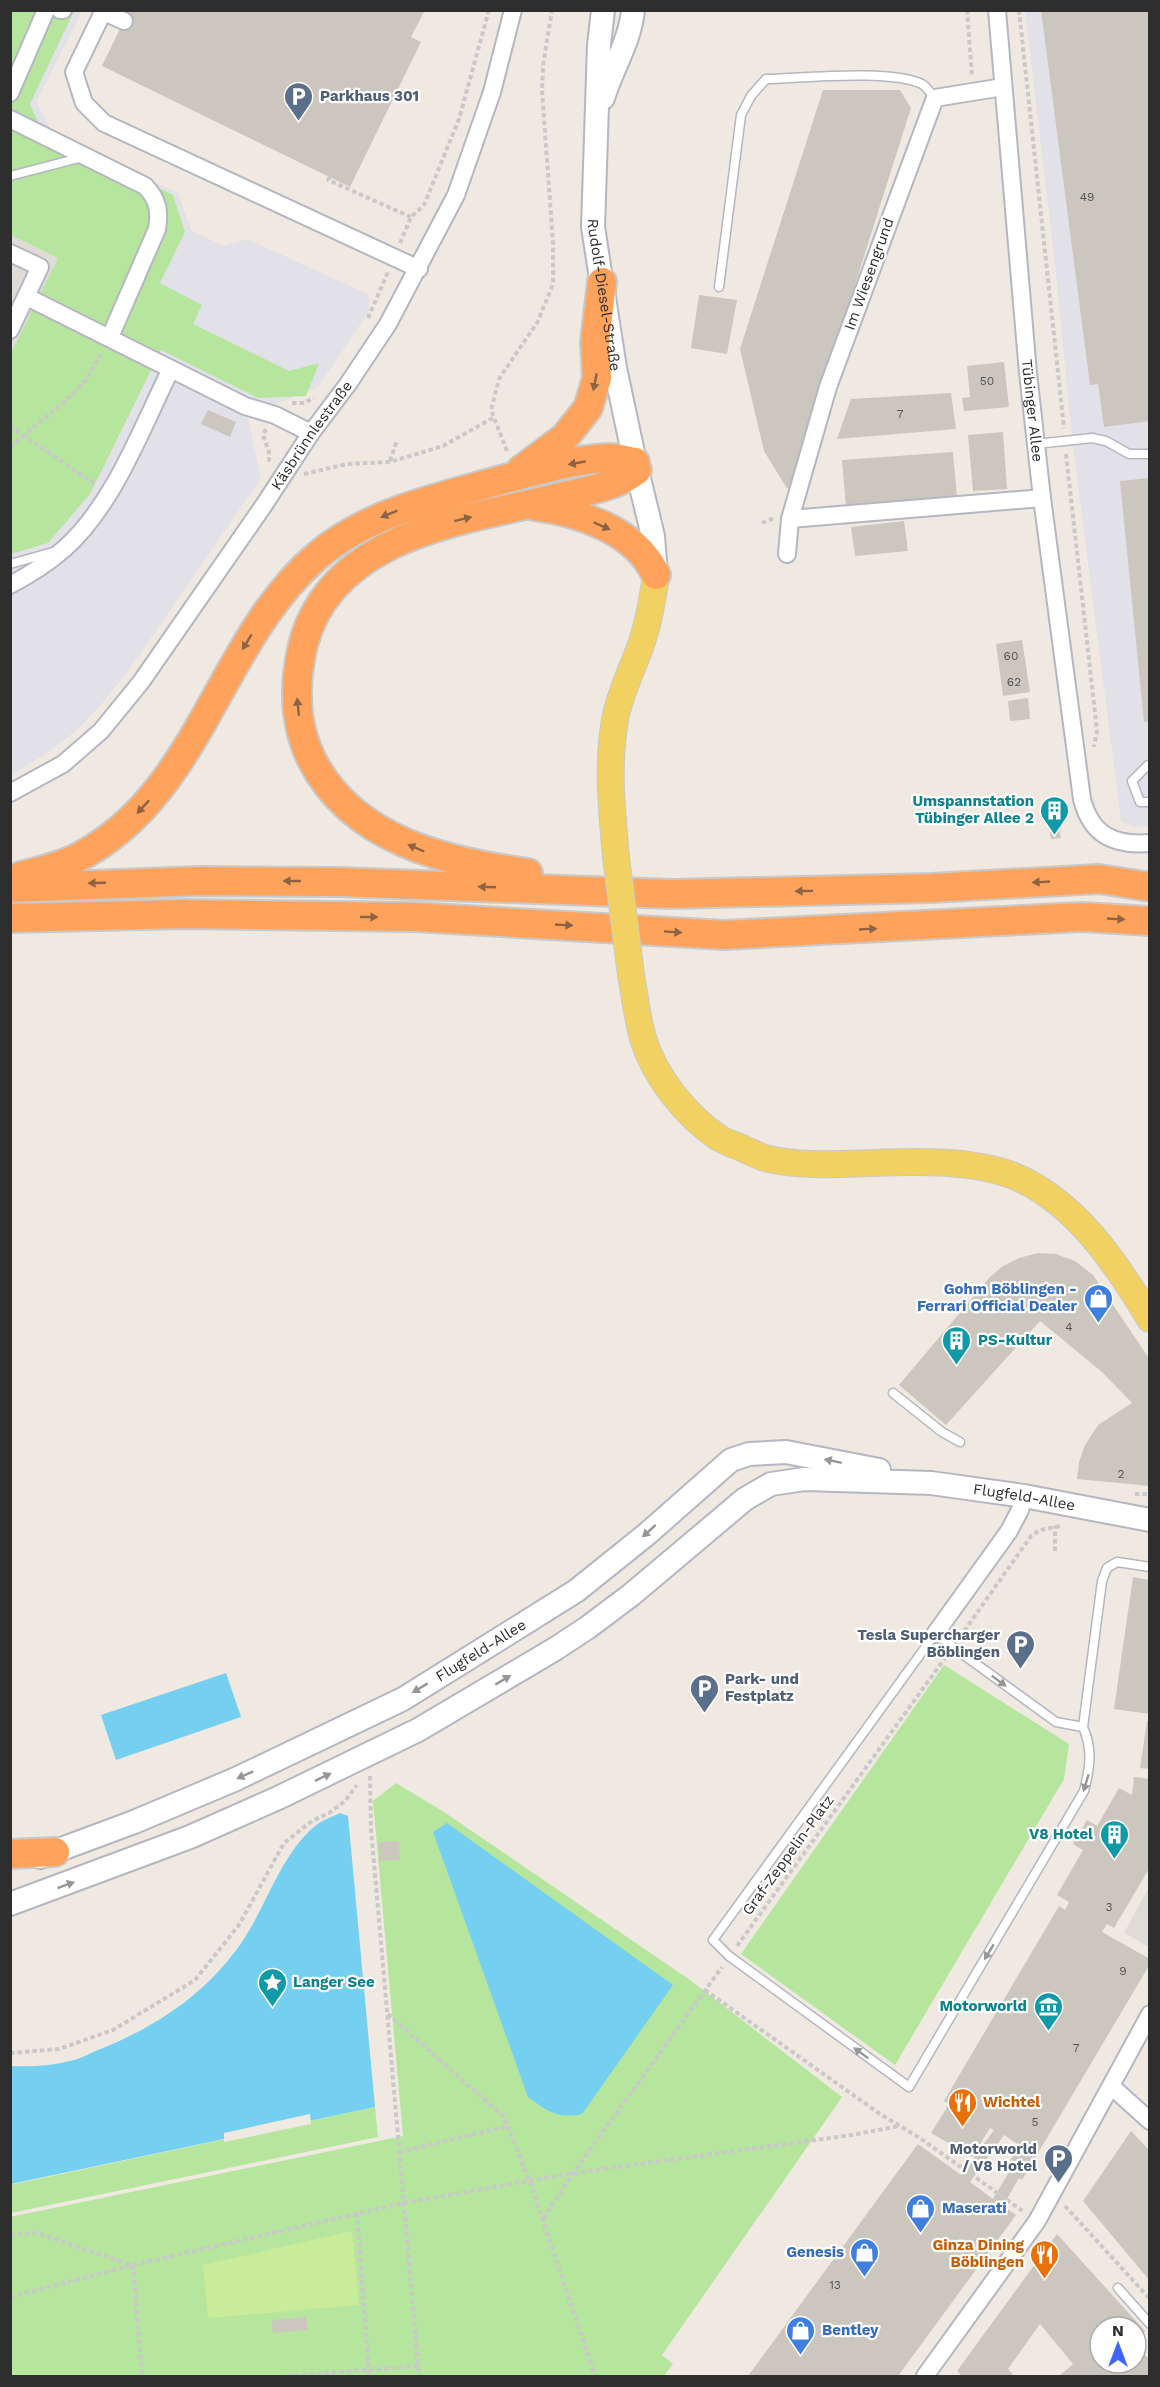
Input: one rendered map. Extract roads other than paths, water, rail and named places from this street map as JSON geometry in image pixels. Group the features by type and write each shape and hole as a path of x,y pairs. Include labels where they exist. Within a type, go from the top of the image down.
{"highway":[{"path":"10,878 75,859 112,835 144,806 182,756 255,628 285,587 319,555 362,526 510,468 565,437 588,408 597,378 595,342 602,282"},
{"path":"510,468 604,459 636,466"},
{"path":"636,466 608,485 457,520 388,545 353,567 336,585 314,619 305,639 298,666 298,711 309,752 326,782 342,802 379,830 426,852 509,871 597,880 644,882 672,894"},
{"path":"526,505 558,510 608,529 628,541 645,556 656,575"},
{"path":"10,888 199,881 328,881 672,894 931,888 1099,879 1149,887"},
{"path":"10,918 184,914 414,917 724,935 1082,917 1149,921"},
{"path":"10,1854 55,1852"}],"main road":[{"name":"Rudolf-Diesel-Straße","path":"603,10 599,45 593,227 615,368 653,536 656,575"},
{"path":"595,135 606,88 632,19"},
{"path":"656,575 652,605 641,643 624,685 615,720 610,774 616,857 631,975 643,1038 656,1068 676,1097 696,1118 720,1138 763,1158 808,1164 912,1162 972,1166 1013,1175 1042,1191 1068,1211 1119,1271 1145,1311"},
{"name":"Flugfeld-Allee","path":"10,1868 55,1852 265,1766 403,1698 576,1591 647,1534 730,1460 749,1454 786,1452 889,1472 931,1483"},
{"name":"Flugfeld-Allee","path":"10,1904 190,1837 278,1798 418,1730 587,1628 631,1595 760,1488 775,1482 805,1479 931,1483 1023,1496 1149,1520"},
{"name":"Flugfeld-Allee","path":"1117,1514 1149,1511"}],"street":[{"path":"10,93 17,58 46,10"},
{"name":"Käsbrünnlestraße","path":"10,793 63,764 101,731 141,682 264,505 310,433 348,384 388,324 456,195 492,92 513,10"},
{"name":"Tübinger Allee","path":"997,10 1036,444 1084,807 1096,828 1109,838 1122,843 1149,843"},
{"path":"124,21 104,11 74,72 84,103 104,123 418,269"},
{"path":"934,98 1003,87"},
{"name":"Im Wiesengrund","path":"787,554 790,519 828,387 934,98"},
{"path":"10,119 145,186 158,204 157,229 110,337"},
{"path":"10,253 40,267 10,330"},
{"path":"27,297 244,406 275,415 310,433"},
{"path":"10,585 27,576 64,549 97,511 171,369"},
{"path":"790,519 1042,498"},
{"path":"935,1634 1009,1531 1020,1510 1023,1496"},
{"path":"925,2376 1037,2221 1149,2014"},
{"path":"1110,2086 1149,2121"}],"lane":[{"path":"719,287 741,115 751,96 766,79 871,76 898,78 924,85 934,98"},
{"path":"10,176 85,157"},
{"path":"1036,444 1092,438 1106,441 1129,454 1149,454"},
{"path":"10,564 64,549"},
{"path":"1149,766 1132,781 1140,802 1149,802"},
{"path":"893,1393 942,1432 960,1442"},
{"path":"1083,1727 1056,1722 935,1634 713,1940 729,1956 909,2087 1084,1791 1091,1765 1090,1742 1083,1727 1102,1581 1107,1568 1117,1562 1149,1567"},
{"path":"1118,2288 1149,2324"}],"water":[{"path":"226,1673 241,1717 116,1760 101,1715"},
{"name":"Langer See","path":"340,1813 348,1816 375,2107 11,2184 11,2066 48,2065 78,2059 146,2027 186,2001 205,1985 237,1949 250,1929 278,1874 304,1836 324,1820"},
{"path":"447,1823 673,1985 582,2114 559,2115 528,2097 433,1832"}],"place":[{"name":"Parkhaus 301","path":"299,122"},
{"name":"Umspannstation Tübinger Allee 2","path":"1055,836"},
{"name":"Gohm Böblingen - Ferrari Official Dealer","path":"1098,1324"},
{"name":"PS-Kultur","path":"957,1366"},
{"name":"Tesla Supercharger Böblingen","path":"1021,1670"},
{"name":"Park- und Festplatz","path":"704,1714"},
{"name":"V8 Hotel","path":"1114,1860"},
{"name":"Langer See","path":"272,2008"},
{"name":"Motorworld","path":"1048,2032"},
{"name":"Wichtel","path":"962,2128"},
{"name":"Motorworld / V8 Hotel","path":"1058,2184"},
{"name":"Maserati","path":"921,2234"},
{"name":"Genesis","path":"865,2278"},
{"name":"Ginza Dining Böblingen","path":"1045,2280"},
{"name":"Bentley","path":"801,2356"}]}
